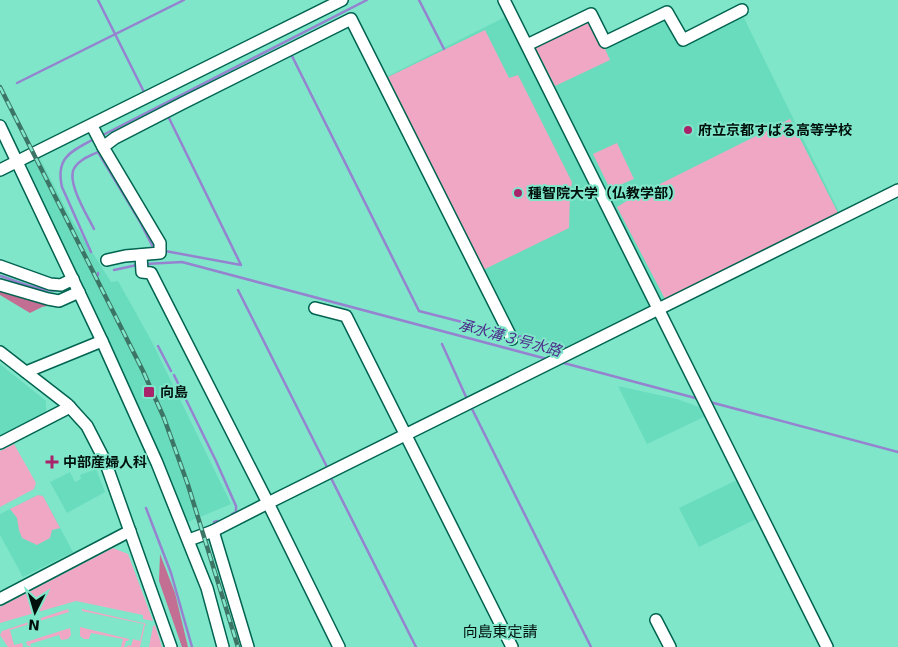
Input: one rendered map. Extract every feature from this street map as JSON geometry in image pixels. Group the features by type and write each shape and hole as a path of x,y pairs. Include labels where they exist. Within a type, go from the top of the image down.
{"street":[{"path":"0,170 98,137 342,0"},
{"path":"504,0 827,647"},
{"path":"527,45 591,14 605,42 668,12 683,40 742,10"},
{"path":"98,137 115,138 351,18 512,339"},
{"path":"0,126 102,341 189,540 208,588 223,647"},
{"path":"98,137 160,243 160,253 125,256 107,260"},
{"path":"189,540 214,531 898,190"},
{"path":"141,256 142,272 151,273 339,647"},
{"path":"0,266 50,284 61,285 74,280"},
{"path":"0,285 48,300 59,301 79,292"},
{"path":"315,308 346,316 512,647"},
{"path":"26,372 102,341"},
{"path":"0,352 70,407 87,426 105,461 172,647"},
{"path":"0,443 70,407"},
{"path":"0,599 130,531"},
{"path":"214,531 248,647"},
{"path":"656,620 670,647"}],"shaded area":[{"name":"府立京都すばる高等学校","path":"740,15 743,16 840,214 662,301 534,47 605,45 663,16 681,45"},
{"name":"種智院大学（仏教学部）","path":"505,17 651,308 570,350 513,335 386,77"},
{"path":"591,18 610,60 555,86 535,47"},
{"path":"485,30 509,78 518,75 572,182 569,228 483,270 388,77"},
{"path":"790,119 838,213 665,299 617,207"},
{"path":"617,143 634,179 610,189 593,154"},
{"path":"39,157 70,217 111,282 118,281 151,340 231,504 188,522 37,193 27,164"},
{"path":"0,280 38,292 61,295 66,302 42,307 30,313 0,295"},
{"path":"0,364 46,401 46,413 0,436"},
{"path":"618,386 677,399 702,408 706,416 647,444"},
{"path":"14,444 36,483 34,489 0,507 0,451"},
{"path":"96,469 105,492 67,513 50,482 70,472 75,482 81,479 80,475"},
{"path":"737,480 758,518 699,547 679,508"},
{"path":"38,495 43,496 73,552 23,577 0,535 0,514"},
{"path":"38,495 43,496 60,528 52,530 50,538 37,545 22,538 17,518 10,509"},
{"path":"113,548 128,554 153,621 143,619 143,615 76,601 0,623 0,607"},
{"path":"160,554 175,593 188,647 182,647 159,581"},
{"path":"68,609 69,612 10,630 14,645 22,643 23,647 8,647 0,635 2,631"},
{"path":"82,609 147,624 145,625 140,647 127,647 128,645 131,646 133,639 140,641 144,624 82,611"},
{"path":"155,625 162,647 149,647 153,626"},
{"path":"80,627 129,639 124,647 121,647 123,639 91,633 89,639 84,639 80,636"},
{"path":"70,628 71,635 68,639 61,640 59,635 30,644 31,647 27,645 26,642"}],"waterway":[{"path":"98,0 145,94"},
{"path":"17,83 184,0"},
{"path":"101,136 367,0"},
{"path":"419,0 444,49"},
{"path":"291,54 419,311 505,333"},
{"path":"165,251 241,265 168,116"},
{"path":"91,252 62,187 60,177 63,162 67,156 94,139"},
{"path":"94,229 78,198 73,173 75,167 80,162 98,152 139,220 154,249"},
{"name":"承水溝３号水路","path":"145,264 182,262 547,359"},
{"name":"承水溝３号水路","path":"114,270 137,265"},
{"path":"0,276 42,289 60,290 68,288"},
{"path":"238,290 328,469"},
{"path":"514,335 534,340"},
{"path":"541,341 566,348"},
{"path":"442,344 467,399"},
{"path":"158,346 171,371"},
{"name":"承水溝３号水路","path":"560,362 699,399"},
{"path":"174,375 236,506 236,512 232,514"},
{"name":"承水溝３号水路","path":"710,402 898,452"},
{"path":"471,407 591,647"},
{"path":"330,476 416,647"},
{"path":"146,508 171,573 192,647"},
{"path":"214,526 214,522 217,521"}],"railway":[{"path":"0,87 143,371 164,418 188,485 238,647"}],"place":[{"name":"府立京都すばる高等学校","path":"688,130"},
{"name":"種智院大学（仏教学部）","path":"518,193"},
{"name":"向島","path":"149,392"},
{"name":"中部産婦人科","path":"52,462"}],"district":[{"name":"向島東定請","path":"500,632"}]}
